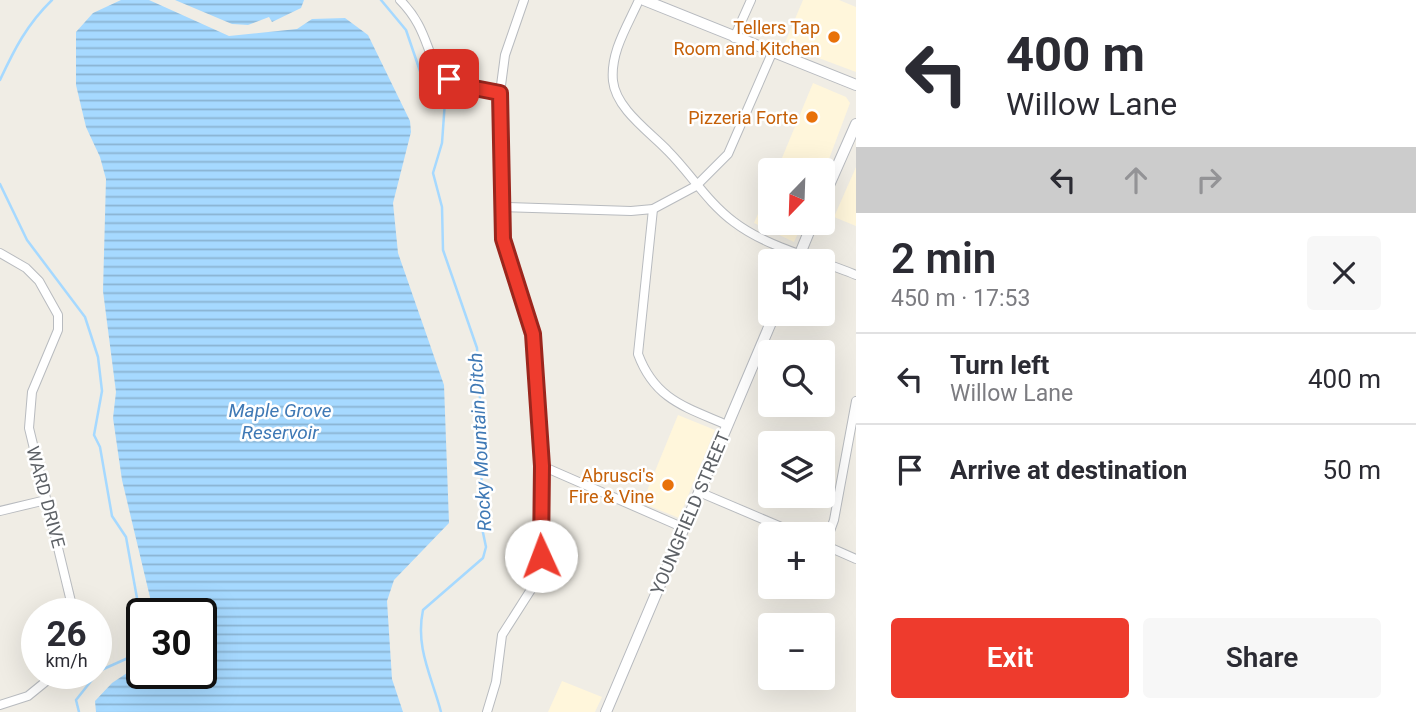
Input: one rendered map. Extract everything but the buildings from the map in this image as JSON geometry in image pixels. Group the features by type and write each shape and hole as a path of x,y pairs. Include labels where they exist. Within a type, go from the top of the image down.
{"street":[{"path":"400,0 417,23 429,54 443,74 464,86 500,93"},
{"path":"486,712 496,682 502,635 528,596 539,571 542,466 533,334 503,239 505,207 500,93 505,55 524,0"},
{"path":"784,249 739,225 696,186 668,150 632,118 613,82 617,47 641,0 856,85"},
{"path":"734,38 751,0"},
{"path":"505,207 631,211 653,209 696,186 728,154 772,53"},
{"path":"835,172 856,124"},
{"path":"653,209 638,354 644,369 660,392 727,425"},
{"name":"WARD DRIVE","path":"0,253 26,268 39,281 58,315 58,330 32,392 28,410 34,458 70,598"},
{"path":"835,268 856,275"},
{"name":"YOUNGFIELD STREET","path":"606,712 769,326"},
{"path":"833,522 856,401"},
{"path":"542,466 684,528"},
{"path":"699,492 770,522"},
{"path":"0,511 46,500"},
{"path":"835,550 856,559"},
{"path":"0,705 28,696 37,689"}],"shaded area":[{"path":"803,0 839,0 856,7 856,72 784,45"},
{"path":"813,83 846,97 850,103 829,158 782,158"},
{"path":"856,167 856,226 835,217"},
{"path":"779,235 797,235 794,242"},
{"path":"678,415 715,430 679,518 642,503"},
{"path":"562,681 602,697 595,712 548,712"}],"water":[{"name":"Maple Grove Reservoir","path":"121,0 149,0 229,36 297,29 312,19 345,18 368,35 410,121 411,132 393,203 398,253 444,385 449,523 394,580 387,601 392,679 403,712 96,712 95,701 106,689 112,689 112,683 126,674 126,689 217,689 217,598 150,598 122,480 113,418 116,392 103,291 106,179 100,157 86,127 76,85 76,32 93,13"},
{"path":"175,0 304,0 301,8 272,22 269,17 248,25 232,24"}],"waterway":[{"name":"Rocky Mountain Ditch","path":"0,80 22,38 35,18 52,0"},
{"name":"Rocky Mountain Ditch","path":"381,0 406,30 421,74 445,101 442,143 433,173 442,207 443,250 477,348 482,432 481,523 486,547 483,558 423,610 421,624 423,650 441,712"},
{"name":"Rocky Mountain Ditch","path":"0,184 27,240 85,317 98,357 102,391 94,435 100,447 112,516 126,537 137,598"},
{"name":"Rocky Mountain Ditch","path":"79,712 76,700 99,671 126,659"}],"place":[{"name":"Tellers Tap Room and Kitchen","path":"834,37"},
{"name":"Pizzeria Forte","path":"812,117"},
{"name":"Abrusci's Fire & Vine","path":"668,485"}],"route":[{"path":"449,79 464,86 500,93 505,207 503,239 533,334 542,466 541,556"}]}
